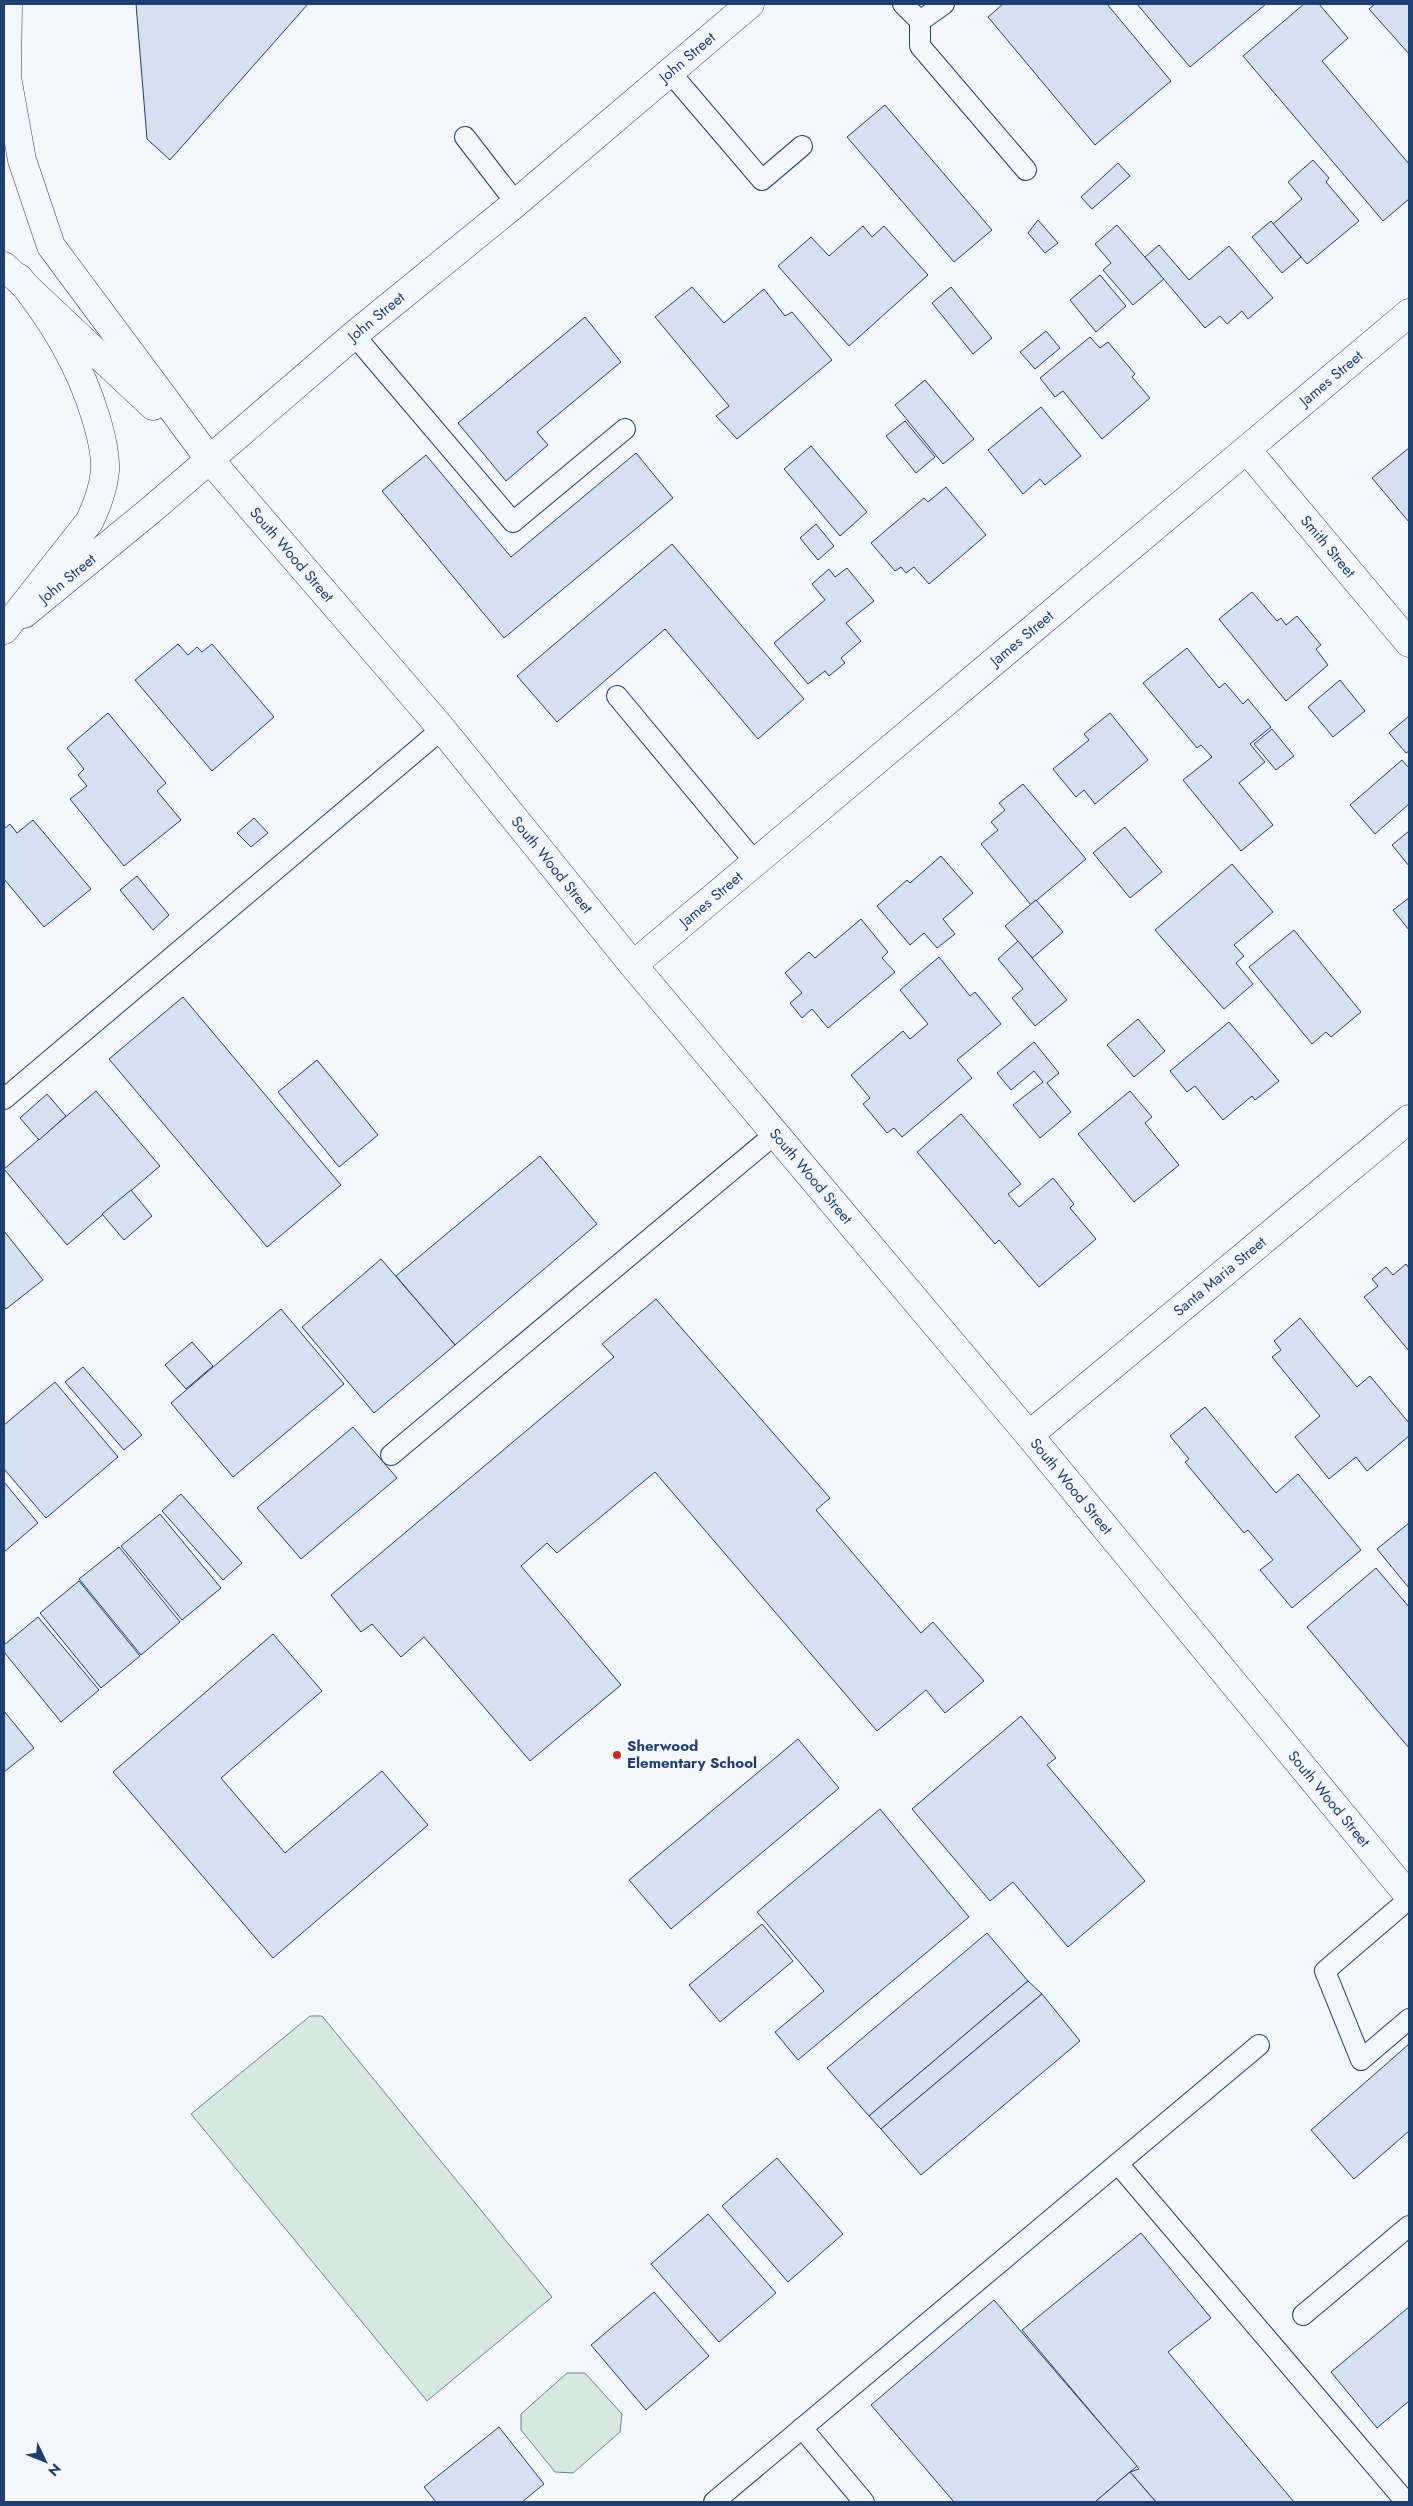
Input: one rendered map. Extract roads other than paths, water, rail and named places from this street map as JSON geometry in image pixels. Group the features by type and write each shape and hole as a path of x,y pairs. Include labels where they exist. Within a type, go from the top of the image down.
{"main road":[{"path":"8,4 8,77 22,160 51,246 210,460"},
{"name":"John Street","path":"4,630 210,460 354,335 516,203 750,4"},
{"path":"12,272 210,460"},
{"path":"4,630 89,522 98,504 105,470 98,426 80,373 48,315 12,272"},
{"name":"James Street","path":"633,965 1409,313"},
{"name":"Smith Street","path":"1247,450 1409,643"},
{"name":"South Wood Street","path":"210,460 442,730 633,965 1029,1435 1409,1897"},
{"name":"Santa Maria Street","path":"1029,1435 1409,1120"}],"lane":[{"path":"904,4 920,21 920,46 1026,170"},
{"path":"920,21 944,4"},
{"path":"669,72 762,180 802,146"},
{"path":"465,137 516,203"},
{"path":"354,335 513,522 625,429"},
{"path":"617,696 755,862"},
{"path":"4,1099 442,730"},
{"path":"390,1455 775,1134"},
{"path":"1409,1897 1325,1971 1361,2060 1409,2019"},
{"path":"714,2502 1259,2045"},
{"path":"1118,2164 1406,2502"},
{"path":"1303,2315 1409,2226"},
{"path":"802,2428 864,2502"}],"place":[{"name":"Sherwood Elementary School","path":"617,1755"}]}
